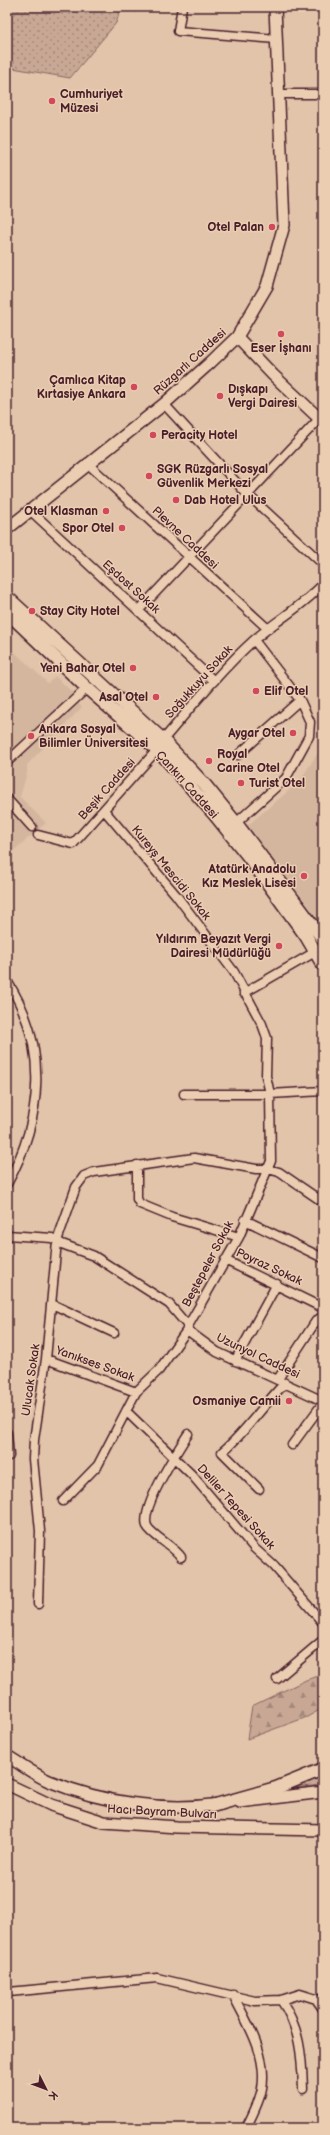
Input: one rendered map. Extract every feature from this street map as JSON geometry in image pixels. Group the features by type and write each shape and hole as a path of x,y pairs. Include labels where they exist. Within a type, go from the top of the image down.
{"main road":[{"name":"Çankırı Caddesi","path":"7,597 160,745 205,785 236,823 323,939"},
{"name":"Çankırı Caddesi","path":"7,612 87,688 160,745 248,856 306,936 323,965"},
{"path":"212,1806 276,1788 323,1769"}],"street":[{"path":"182,7 178,31 276,39"},
{"name":"Rüzgarlı Caddesi","path":"7,529 32,511 87,463 164,404 237,337 267,286 284,225 275,7"},
{"path":"278,94 323,94"},
{"path":"140,610 247,494 322,418 273,375 237,337"},
{"path":"164,404 247,494 323,564"},
{"name":"Plevne Caddesi","path":"87,463 188,558 268,629"},
{"name":"Eşdost Sokak","path":"32,511 68,547 140,610 214,681"},
{"name":"Soğukkuyu Sokak","path":"160,745 214,681 254,640 309,599 323,584"},
{"path":"236,823 286,778 309,736 310,722 300,700 254,640"},
{"path":"7,762 87,688"},
{"path":"238,755 300,700"},
{"name":"Beşik Caddesi","path":"38,835 73,844 160,745"},
{"path":"7,799 32,827"},
{"name":"Kureyş Mescidi Sokak","path":"104,810 180,902 234,972 265,1031 266,1076 270,1094"},
{"path":"244,993 315,952"},
{"path":"7,981 24,1010 32,1035 37,1064 35,1100 25,1147 7,1184"},
{"path":"184,1094 270,1094 323,1091"},
{"name":"Beştepeler Sokak","path":"63,1501 98,1465 136,1392 159,1370 188,1328 239,1237 244,1220 271,1161 270,1094"},
{"path":"239,1237 172,1217 140,1204 137,1199 137,1165 194,1158 256,1169 268,1169 279,1172 323,1202"},
{"name":"Ulucak Sokak","path":"38,1604 40,1531 33,1459 46,1359 57,1241 76,1187 84,1176 94,1172 137,1165"},
{"path":"244,1220 323,1258"},
{"name":"Uzunyol Caddesi","path":"7,1235 52,1238 94,1256 169,1304 188,1328 217,1352 282,1381 323,1402"},
{"name":"Poyraz Sokak","path":"225,1260 277,1284 323,1308"},
{"path":"235,1361 277,1284"},
{"path":"52,1304 114,1333"},
{"path":"259,1490 222,1452 236,1441 255,1419 264,1404 282,1381 316,1321 323,1316"},
{"name":"Yanıkses Sokak","path":"46,1359 136,1392"},
{"path":"292,1445 323,1402"},
{"name":"Deliler Tepesi Sokak","path":"126,1411 192,1475 262,1556 274,1566 323,1623"},
{"path":"7,1433 9,1456"},
{"path":"181,1557 148,1527 146,1518 153,1495 173,1457 188,1434"},
{"path":"277,1679 323,1640"},
{"name":"Hacı Bayram Bulvarı","path":"7,1756 49,1781 108,1801 149,1806 212,1806 323,1792"},
{"name":"Hacı Bayram Bulvarı","path":"7,1784 51,1805 104,1822 178,1827 323,1830"},
{"path":"7,1994 9,1992 157,1978 255,2000 281,2000 300,1994 316,1999 323,2009"},
{"path":"233,1995 251,2029 263,2068 262,2088 246,2128"},
{"path":"281,2000 292,2016 302,2056 303,2089"}],"shaded area":[{"name":"Ankara Sosyal Bilimler Üniversitesi","path":"7,645 48,683 55,676 73,693 72,697 82,707 27,765 27,773 20,797 46,823 7,856"},
{"name":"Atatürk Anadolu Kız Meslek Lisesi","path":"323,745 323,925 247,826 299,782"}],"green space":[{"path":"7,7 138,7 137,12 121,8 116,23 70,78 7,67"},
{"path":"323,1674 323,1708 307,1717 247,1739 252,1706 306,1680"},
{"path":"323,1775 323,1785 292,1788"}],"place":[{"name":"Cumhuriyet Müzesi","path":"52,101"},
{"name":"Otel Palan","path":"272,227"},
{"name":"Eser İşhanı","path":"281,334"},
{"name":"Çamlıca Kitap Kırtasiye Ankara","path":"134,387"},
{"name":"Dışkapı Vergi Dairesi","path":"220,396"},
{"name":"Peracity Hotel","path":"153,435"},
{"name":"SGK Rüzgarlı Sosyal Güvenlik Merkezi","path":"149,476"},
{"name":"Dab Hotel Ulus","path":"176,500"},
{"name":"Otel Klasman","path":"106,511"},
{"name":"Spor Otel","path":"122,528"},
{"name":"Stay City Hotel","path":"32,611"},
{"name":"Yeni Bahar Otel","path":"133,668"},
{"name":"Elif Otel","path":"256,691"},
{"name":"Asal Otel","path":"156,697"},
{"name":"Aygar Otel","path":"293,733"},
{"name":"Ankara Sosyal Bilimler Üniversitesi","path":"31,736"},
{"name":"Royal Carine Otel","path":"209,761"},
{"name":"Turist Otel","path":"241,783"},
{"name":"Atatürk Anadolu Kız Meslek Lisesi","path":"304,876"},
{"name":"Yıldırım Beyazıt Vergi Dairesi Müdürlüğü","path":"279,946"},
{"name":"Osmaniye Camii","path":"289,1401"}]}
